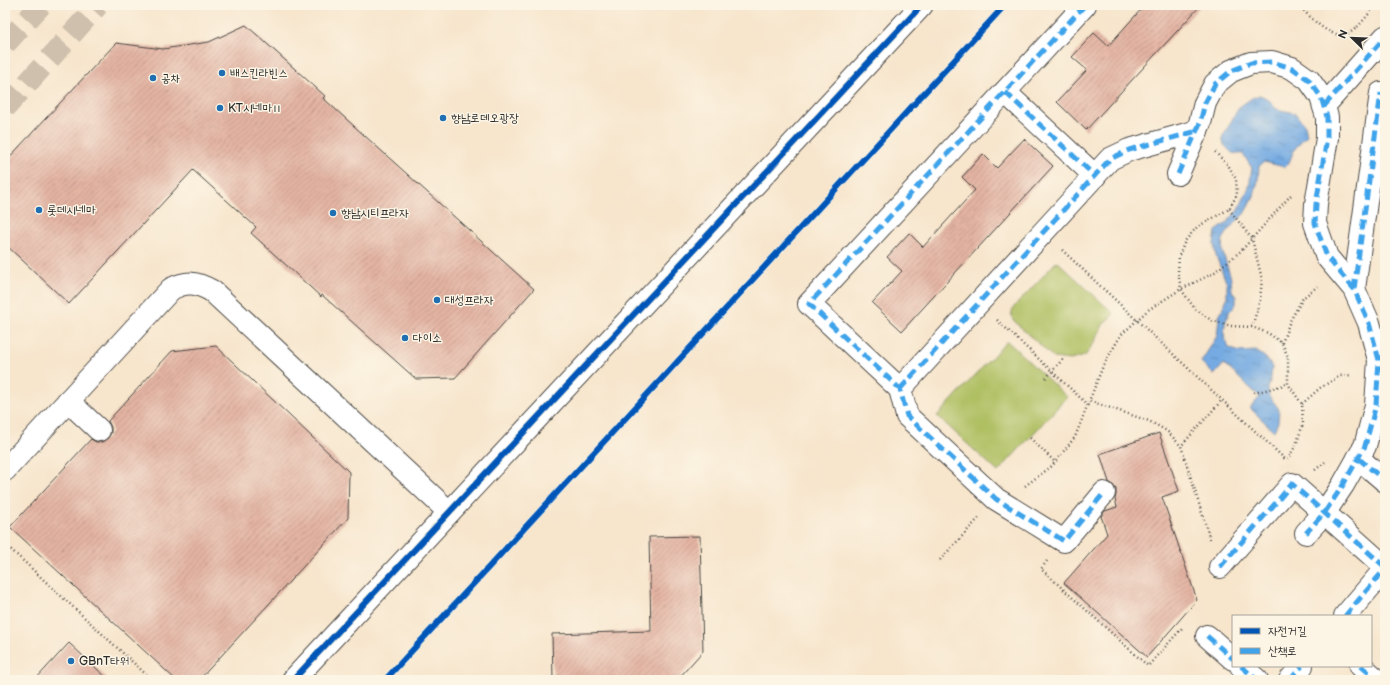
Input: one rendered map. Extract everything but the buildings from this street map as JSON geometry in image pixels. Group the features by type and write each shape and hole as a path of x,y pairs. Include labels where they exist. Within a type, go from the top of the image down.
{"street":[{"path":"293,680 922,5"},
{"path":"1085,5 808,304 900,389 907,416 996,500 1064,541 1104,493"},
{"path":"1324,106 1385,37"},
{"path":"1178,174 1200,123 1205,103 1215,84 1231,71 1251,63 1272,62 1292,68 1309,80 1321,97 1327,117 1327,138 1316,204 1315,223 1327,257 1354,290 1368,323 1379,360 1382,364 1376,405 1365,446 1343,485 1324,512 1306,533"},
{"path":"1005,92 1095,176"},
{"path":"1354,290 1381,93"},
{"path":"900,389 1110,159 1129,150 1195,135"},
{"path":"5,470 171,289 181,284 192,283 202,285 212,291 449,512"},
{"path":"68,401 99,430"},
{"path":"1358,458 1385,481"},
{"path":"1220,567 1292,484 1385,568 1346,615"},
{"path":"1207,636 1232,658"},
{"path":"1242,667 1257,680"},
{"path":"1290,680 1301,667"},
{"path":"1362,667 1377,680"}],"path":[{"path":"1298,5 1322,28 1334,34 1345,34 1354,30 1376,5"},
{"path":"1043,233 1287,461 1296,445 1303,424 1302,404 1288,384 1288,357 1282,343 1268,333 1252,327 1231,326 1211,320 1195,309 1180,289 1178,272 1179,256 1185,241 1196,227 1229,209 1237,195 1236,179 1228,165 1218,154 1195,135"},
{"path":"940,560 996,500 1026,486 1052,466 1074,437 1103,366 1121,335 1148,310 1180,289 1212,274 1241,251 1295,190"},
{"path":"1290,195 1291,203"},
{"path":"1229,209 1252,240 1262,280 1260,300 1252,327"},
{"path":"1282,343 1290,321 1303,298 1338,270"},
{"path":"1318,286 1322,291"},
{"path":"979,303 1088,405"},
{"path":"1046,378 1063,359"},
{"path":"1352,370 1353,382"},
{"path":"1302,404 1320,388 1340,376 1353,375"},
{"path":"1254,393 1288,384"},
{"path":"1181,446 1222,400"},
{"path":"1090,401 1148,421 1167,431 1181,446 1220,567"},
{"path":"1030,438 1055,462"},
{"path":"1312,474 1329,460"},
{"path":"1064,541 1041,569 1148,666 1184,625"},
{"path":"5,544 152,680"}],"green space":[{"path":"1057,261 1114,314 1104,323 1085,356 1070,360 1054,358 1015,322 1011,316 1013,308"},
{"path":"1007,341 1067,397 998,472 937,416"}],"water":[{"path":"1260,95 1268,99 1276,109 1295,113 1305,125 1307,135 1294,150 1285,167 1264,162 1259,166 1258,181 1254,196 1244,214 1230,228 1223,239 1222,250 1231,278 1232,291 1236,297 1236,304 1229,312 1225,323 1224,337 1229,348 1239,352 1256,351 1266,358 1272,367 1268,388 1269,396 1279,409 1278,422 1274,431 1250,408 1260,397 1224,364 1214,375 1201,362 1217,336 1219,317 1227,298 1227,284 1216,256 1214,244 1216,231 1226,224 1239,209 1249,187 1252,168 1243,154 1232,153 1224,145 1222,138 1239,107 1252,98"}],"tunnel":[{"path":"5,44 41,5"},
{"path":"5,108 98,5"}],"marked path":[{"path":"1085,5 809,304 900,389 907,416 996,499 1064,541 1104,493"},
{"path":"1324,106 1385,37"},
{"path":"1178,174 1200,123 1205,103 1215,84 1231,71 1251,63 1272,62 1292,68 1309,80 1321,97 1327,117 1327,138 1316,204 1315,223 1327,257 1354,289 1369,323 1379,360 1376,405 1365,446 1343,485 1325,512 1306,533"},
{"path":"1005,92 1095,176"},
{"path":"1354,289 1381,93"},
{"path":"900,389 1110,159 1129,150 1197,131"},
{"path":"1358,458 1385,481"},
{"path":"1220,567 1292,484 1385,567"},
{"path":"1346,615 1385,569"},
{"path":"1207,636 1232,658"},
{"path":"1242,667 1257,680"},
{"path":"1290,680 1301,667"},
{"path":"1362,667 1377,680"}],"cycle path":[{"path":"293,680 922,5"},
{"path":"385,680 1005,5"}],"place":[{"name":"배스킨라빈스","path":"222,73"},
{"name":"공차","path":"153,78"},
{"name":"KT시네마Ⅱ","path":"220,108"},
{"name":"향남로데오광장","path":"443,118"},
{"name":"롯데시네마","path":"39,210"},
{"name":"향남시티프라자","path":"333,213"},
{"name":"대성프라자","path":"437,300"},
{"name":"다이소","path":"405,338"},
{"name":"GBnT타워","path":"71,661"}]}
